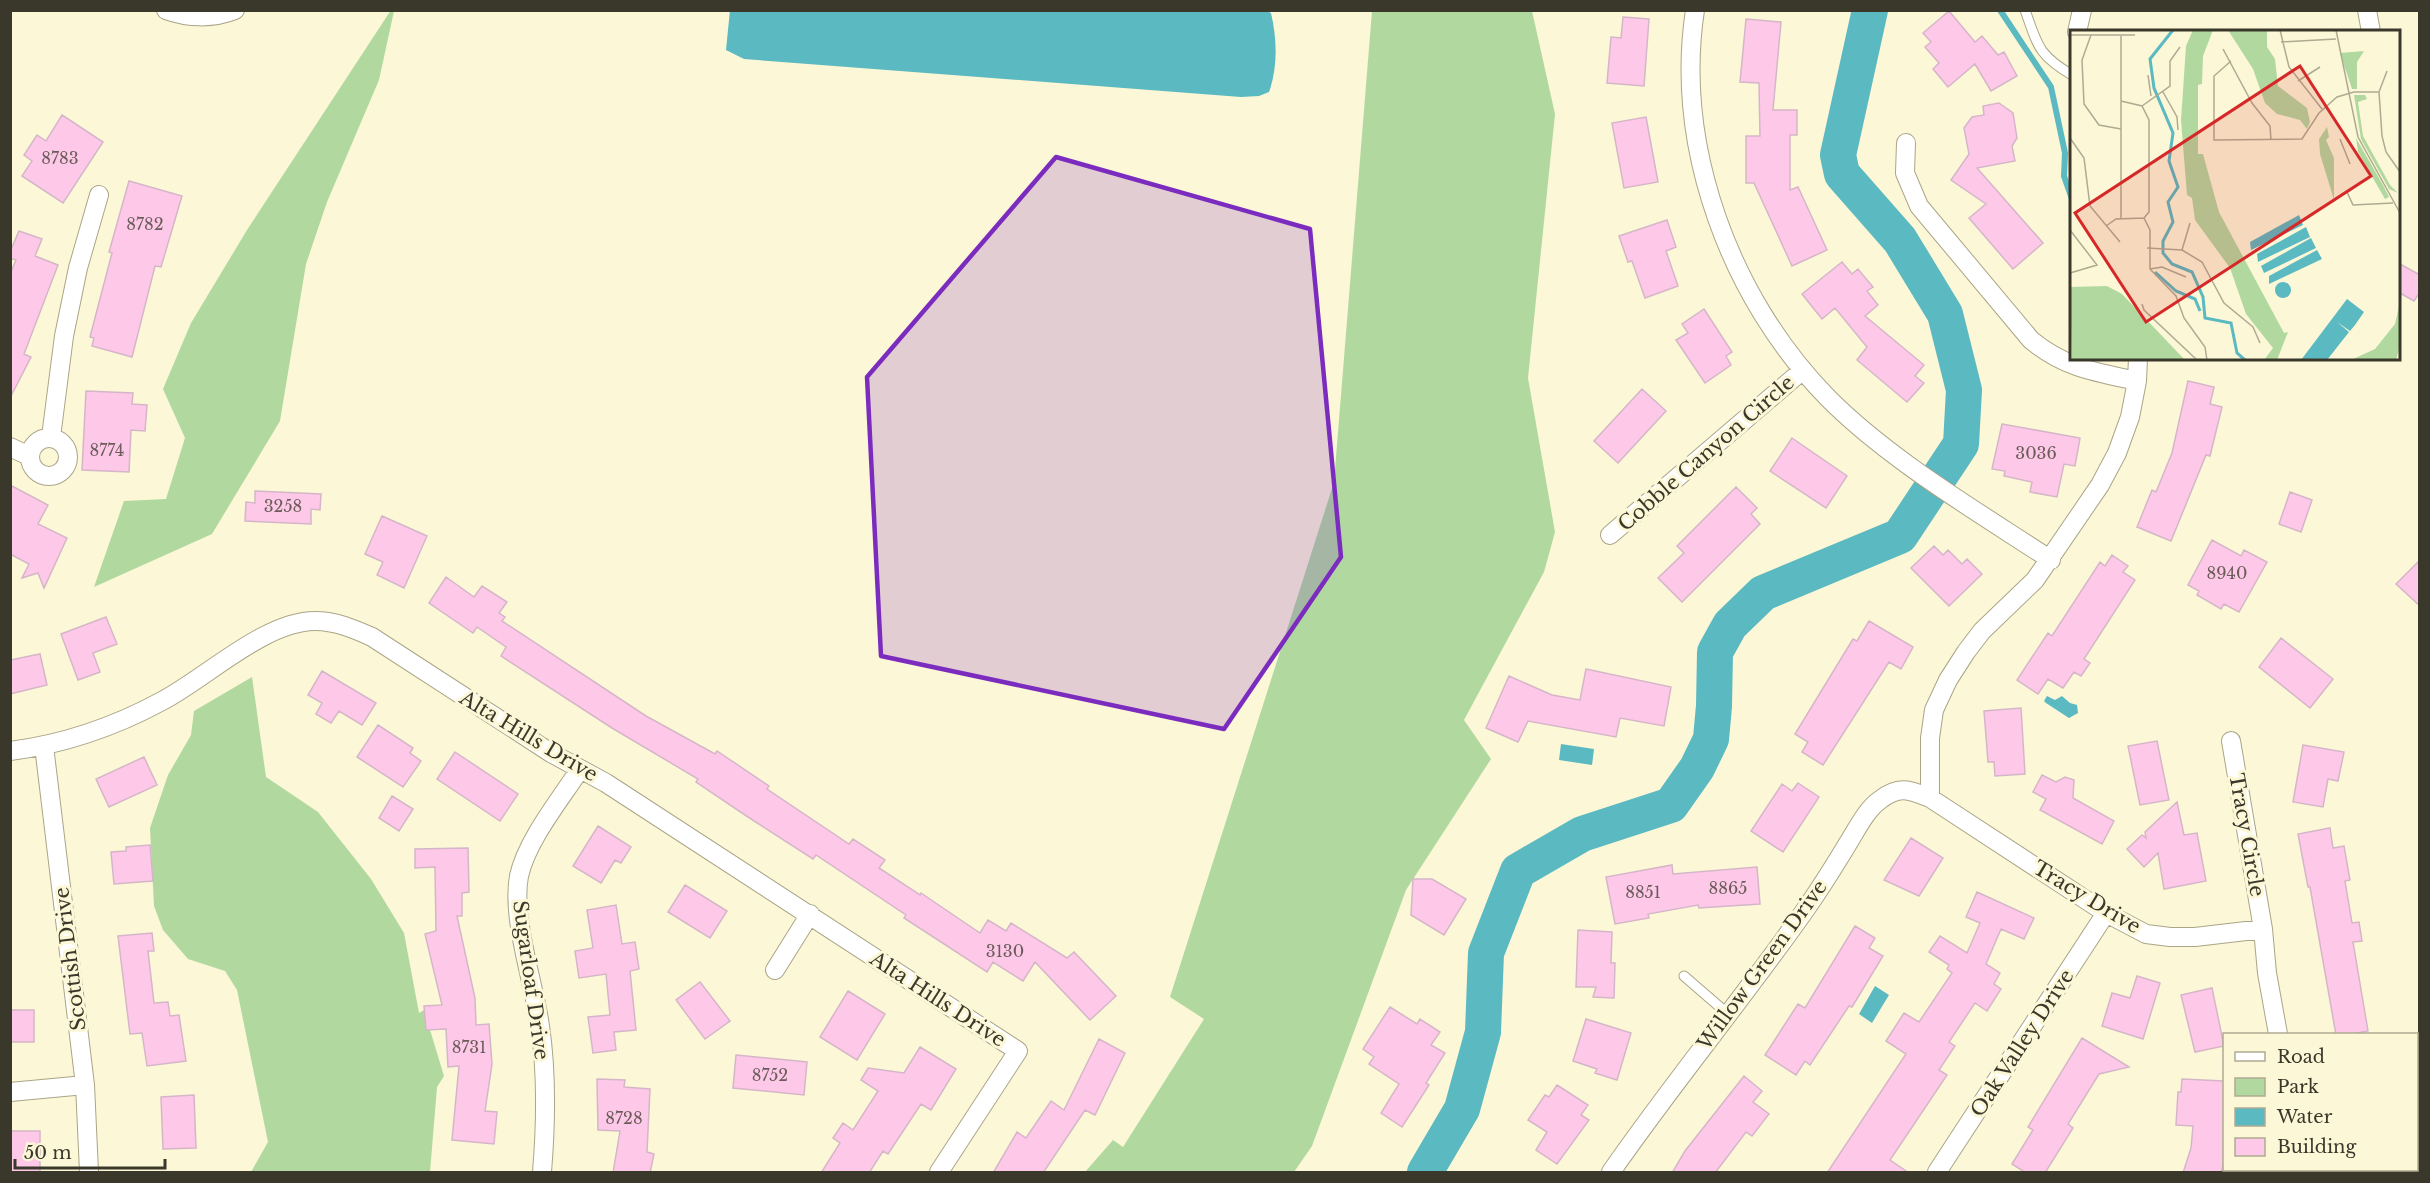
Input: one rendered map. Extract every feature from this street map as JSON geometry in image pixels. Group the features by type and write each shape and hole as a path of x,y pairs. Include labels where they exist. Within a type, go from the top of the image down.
{"street":[{"path":"166,10 180,15 206,17 235,10"},
{"path":"1695,10 1691,79 1697,134 1710,194 1722,236 1740,275 1766,321 1803,370 1829,399 1908,463 2051,560"},
{"path":"2077,30 2082,10"},
{"path":"2367,10 2371,30"},
{"path":"1905,143 1905,173 1919,206 2031,340 2047,354 2069,365 2137,381"},
{"path":"51,437 64,336 78,268 99,195"},
{"path":"1930,798 1930,738 1934,710 1948,680 1982,631 2028,588 2051,560 2100,485 2117,453 2130,417 2137,381 2138,360"},
{"name":"Cobble Canyon Circle","path":"1610,535 1803,370"},
{"path":"51,437 62,443 68,454 68,461 61,472 50,476 37,473 30,463 29,456 30,450 39,440 51,437"},
{"path":"10,447 29,456"},
{"name":"Alta Hills Drive","path":"10,751 44,746 82,736 132,717 166,700 266,635 289,625 315,621 345,625 372,637 551,753 606,783 1018,1051 939,1173"},
{"name":"Tracy Circle","path":"2231,741 2263,929"},
{"name":"Scottish Drive","path":"44,746 85,1085 89,1173"},
{"name":"Sugarloaf Drive","path":"542,1173 544,1106 540,1027 520,923 519,876 529,849 580,769"},
{"name":"Willow Green Drive","path":"1611,1173 1642,1127 1729,1015 1815,896 1861,823 1878,801 1891,793 1908,789 1930,798"},
{"name":"Tracy Drive","path":"1930,798 2106,913 2146,934 2195,937 2263,929"},
{"name":"Oak Valley Drive","path":"1937,1173 2106,913"},
{"path":"775,970 810,914"},
{"path":"2263,929 2267,973 2278,1033"},
{"path":"10,1092 85,1085"}],"lane":[{"path":"2025,10 2039,47 2051,63 2070,74"},
{"path":"1684,976 1729,1015"}],"highlighted area":[{"path":"1056,157 1310,229 1341,557 1224,729 881,656 867,377"}],"green space":[{"path":"391,10 394,11 379,80 327,202 306,264 280,421 212,534 94,587 124,501 166,499 185,438 163,389 191,323 247,230"},
{"path":"1372,11 1532,11 1555,114 1528,378 1555,532 1544,572 1464,720 1491,759 1406,890 1312,1146 1294,1172 1085,1172 1113,1140 1123,1147 1204,1019 1170,997 1334,482"},
{"path":"252,677 266,777 318,812 371,879 404,933 419,1013 424,1010 444,1076 437,1087 430,1172 251,1172 268,1142 237,990 225,971 188,959 163,930 154,906 150,828 168,775 191,735 194,711"}],"water":[{"path":"730,10 1267,11 1271,13 1273,23 1275,63 1269,92 1259,96 1241,97 744,59 726,50"},
{"path":"2047,696 2055,700 2062,696 2070,703 2077,705 2078,713 2069,718 2044,701"},
{"path":"1561,744 1594,749 1592,765 1559,760"},
{"path":"1875,986 1889,995 1872,1023 1859,1014"}],"building":[{"path":"1949,11 1975,42 1982,36 1998,55 2004,52 2017,76 1991,91 1975,64 1948,87 1933,69 1939,63 1925,47 1931,42 1923,33"},
{"path":"1623,17 1649,19 1644,86 1607,83 1611,37 1621,38"},
{"path":"1746,19 1781,22 1773,110 1797,110 1797,135 1790,135 1790,190 1798,187 1827,250 1792,266 1754,183 1746,183 1746,136 1760,136 1759,83 1740,82"},
{"path":"1999,103 2013,113 2017,138 2012,146 2015,161 1977,168 2043,243 2013,269 1969,218 1986,204 1951,180 1969,154 1964,128 1972,117 1984,115 1983,106"},
{"path":"62,115 103,142 63,203 22,176 32,161 24,155 37,135 46,141"},
{"path":"1646,117 1658,182 1624,188 1612,123"},
{"path":"129,181 182,196 161,267 155,266 132,357 92,346 94,338 90,337 112,253 109,252"},
{"path":"1667,220 1676,247 1666,251 1678,286 1645,298 1632,261 1628,262 1619,236"},
{"path":"19,231 42,239 35,256 58,265 24,354 31,357 10,398 10,274 16,260 10,258 10,252"},
{"path":"1842,262 1852,274 1858,269 1873,287 1867,291 1878,305 1865,316 1924,365 1915,376 1924,383 1907,402 1857,360 1867,347 1835,308 1822,319 1802,294"},
{"path":"2400,264 2420,275 2420,292 2414,301 2400,293"},
{"path":"1704,309 1732,352 1726,356 1731,365 1705,383 1676,340 1688,333 1682,324"},
{"path":"2188,381 2214,387 2210,404 2222,407 2210,456 2206,455 2171,541 2137,527 2152,490 2156,492 2172,453"},
{"path":"1642,389 1666,411 1618,463 1594,441"},
{"path":"86,391 133,393 132,404 147,405 145,431 131,430 129,472 82,470"},
{"path":"2002,424 2080,438 2075,466 2064,464 2057,497 2030,492 2032,482 2004,476 2005,471 1992,469"},
{"path":"1792,438 1847,476 1826,508 1770,471"},
{"path":"10,485 48,505 38,524 67,538 44,588 38,573 22,578 29,564 10,554"},
{"path":"1736,487 1757,508 1751,514 1760,524 1682,602 1658,578 1684,553 1677,546"},
{"path":"255,491 321,494 320,510 311,509 311,524 245,521 246,502 255,503"},
{"path":"2290,492 2312,500 2301,532 2279,524"},
{"path":"382,516 427,536 404,588 377,575 383,562 365,554"},
{"path":"2212,540 2241,556 2244,550 2267,562 2239,612 2224,604 2221,609 2197,595 2199,591 2188,585"},
{"path":"1934,546 1943,555 1948,550 1962,564 1967,559 1982,574 1949,606 1911,568"},
{"path":"2112,555 2128,566 2123,572 2135,580 2084,659 2090,663 2081,676 2074,672 2063,688 2048,679 2038,694 2017,680 2048,633 2052,636 2100,562 2105,566"},
{"path":"2420,560 2420,606 2396,584"},
{"path":"446,577 474,597 482,586 507,602 499,613 505,617 502,621 646,716 715,754 717,751 769,786 767,789 849,844 853,839 885,860 879,868 980,933 988,920 1006,931 1011,923 1067,958 1074,952 1116,996 1090,1020 1035,962 1023,981 993,962 987,972 904,918 906,915 816,855 813,859 696,782 698,779 612,728 501,656 506,647 477,627 473,633 429,603"},
{"path":"106,617 117,644 93,653 100,672 78,680 61,634"},
{"path":"1869,621 1913,647 1901,669 1889,662 1823,765 1802,752 1808,742 1795,734 1853,639 1857,641"},
{"path":"2281,638 2333,679 2310,708 2259,667"},
{"path":"40,654 47,685 10,694 10,660"},
{"path":"1586,669 1671,687 1664,726 1620,718 1616,737 1528,721 1518,742 1486,728 1509,676 1552,695 1580,700"},
{"path":"322,671 376,703 362,725 339,711 331,723 316,714 322,703 308,695"},
{"path":"2021,708 2025,774 1995,776 1994,762 1988,762 1984,711"},
{"path":"378,725 413,748 410,753 421,761 403,787 357,757"},
{"path":"2157,741 2169,800 2140,805 2128,746"},
{"path":"2303,745 2344,752 2338,781 2328,779 2323,807 2293,802"},
{"path":"455,752 518,794 500,821 437,779"},
{"path":"144,757 157,785 109,807 96,779"},
{"path":"2042,775 2056,782 2065,777 2074,780 2073,798 2114,821 2102,844 2040,810 2046,799 2033,792"},
{"path":"1798,783 1819,797 1783,852 1751,831 1782,784 1792,791"},
{"path":"392,796 413,809 399,831 379,818"},
{"path":"2177,802 2184,835 2197,833 2206,881 2164,889 2158,853 2144,867 2127,849 2142,835 2146,838 2145,832"},
{"path":"598,826 631,847 621,863 615,860 601,883 573,866"},
{"path":"2330,828 2333,848 2344,846 2350,880 2345,881 2352,923 2359,922 2362,941 2353,942 2368,1031 2336,1033 2310,887 2308,887 2298,834"},
{"path":"1911,838 1943,858 1919,896 1884,880"},
{"path":"150,845 153,881 114,884 111,852 126,851 126,847"},
{"path":"468,848 469,892 462,893 462,916 457,916 475,998 476,1025 489,1024 492,1064 485,1111 497,1112 494,1144 452,1140 459,1066 448,1067 446,1029 426,1030 424,1006 442,1005 425,934 436,931 435,867 415,868 415,849"},
{"path":"1672,865 1673,874 1757,867 1760,904 1699,908 1698,905 1648,914 1649,918 1615,924 1606,877"},
{"path":"1413,879 1432,879 1466,899 1444,935 1411,915"},
{"path":"685,885 727,911 710,938 668,912"},
{"path":"1977,892 2034,918 2024,939 2001,929 1986,964 2000,973 1994,984 2001,989 1987,1011 1975,1003 1949,1042 1955,1046 1939,1070 1947,1075 1890,1160 1909,1173 1827,1173 1906,1054 1886,1041 1904,1013 1919,1022 1952,973 1947,969 1949,965 1929,952 1940,936 1967,953 1980,923 1966,917"},
{"path":"616,905 622,944 635,942 639,969 630,971 636,1030 614,1032 616,1050 593,1053 588,1017 610,1015 606,974 579,978 575,951 593,948 587,910"},
{"path":"1855,926 1875,938 1869,948 1883,956 1852,1007 1849,1006 1810,1065 1805,1061 1796,1075 1765,1055 1798,1004 1805,1008"},
{"path":"1578,930 1612,932 1611,963 1615,963 1614,998 1593,997 1596,987 1576,987"},
{"path":"152,933 154,951 148,951 154,1003 168,1002 170,1016 179,1015 186,1061 147,1066 142,1033 130,1034 118,936"},
{"path":"2137,976 2160,983 2143,1039 2102,1026 2112,993 2130,998"},
{"path":"700,982 730,1021 705,1039 676,1000"},
{"path":"2212,988 2223,1046 2195,1052 2181,995"},
{"path":"848,991 885,1014 857,1060 820,1037"},
{"path":"1390,1007 1417,1024 1420,1019 1440,1032 1431,1045 1445,1053 1426,1083 1429,1085 1402,1127 1381,1113 1399,1084 1369,1064 1374,1057 1363,1049"},
{"path":"10,1010 34,1010 34,1042 10,1042"},
{"path":"1586,1019 1631,1033 1617,1080 1595,1073 1597,1069 1573,1061"},
{"path":"2082,1038 2129,1067 2099,1074 2068,1124 2073,1128 2045,1173 2026,1173 2012,1164 2033,1130 2028,1127"},
{"path":"1099,1039 1125,1053 1095,1115 1085,1110 1043,1173 993,1173 1017,1132 1026,1138 1051,1101 1064,1110"},
{"path":"920,1047 956,1069 931,1110 921,1104 888,1154 883,1151 869,1173 821,1173 840,1143 833,1138 843,1123 853,1130 878,1091 861,1080 868,1068 904,1073"},
{"path":"736,1055 807,1062 804,1095 733,1088"},
{"path":"1744,1076 1762,1091 1753,1102 1769,1114 1752,1136 1746,1132 1715,1173 1672,1173 1685,1151"},
{"path":"597,1079 625,1080 624,1087 650,1089 647,1152 654,1154 650,1173 613,1173 620,1131 598,1130"},
{"path":"2182,1079 2223,1081 2223,1166 2221,1173 2183,1173 2191,1148 2193,1126 2176,1125 2178,1092 2181,1092"},
{"path":"1557,1085 1588,1105 1581,1115 1589,1120 1557,1164 1536,1150 1547,1132 1528,1120 1545,1095 1549,1097"},
{"path":"194,1095 196,1148 163,1149 161,1097"},
{"path":"10,1131 40,1131 40,1173 10,1173"}],"waterway":[{"path":"1425,1172 1462,1109 1483,1032 1486,953 1518,871 1582,834 1671,805 1697,768 1711,739 1715,652 1730,625 1763,593 1900,536 1961,444 1964,390 1945,314 1900,240 1842,174 1838,155 1870,10"},
{"path":"2000,10 2051,87 2065,153 2064,176 2070,193"}]}
